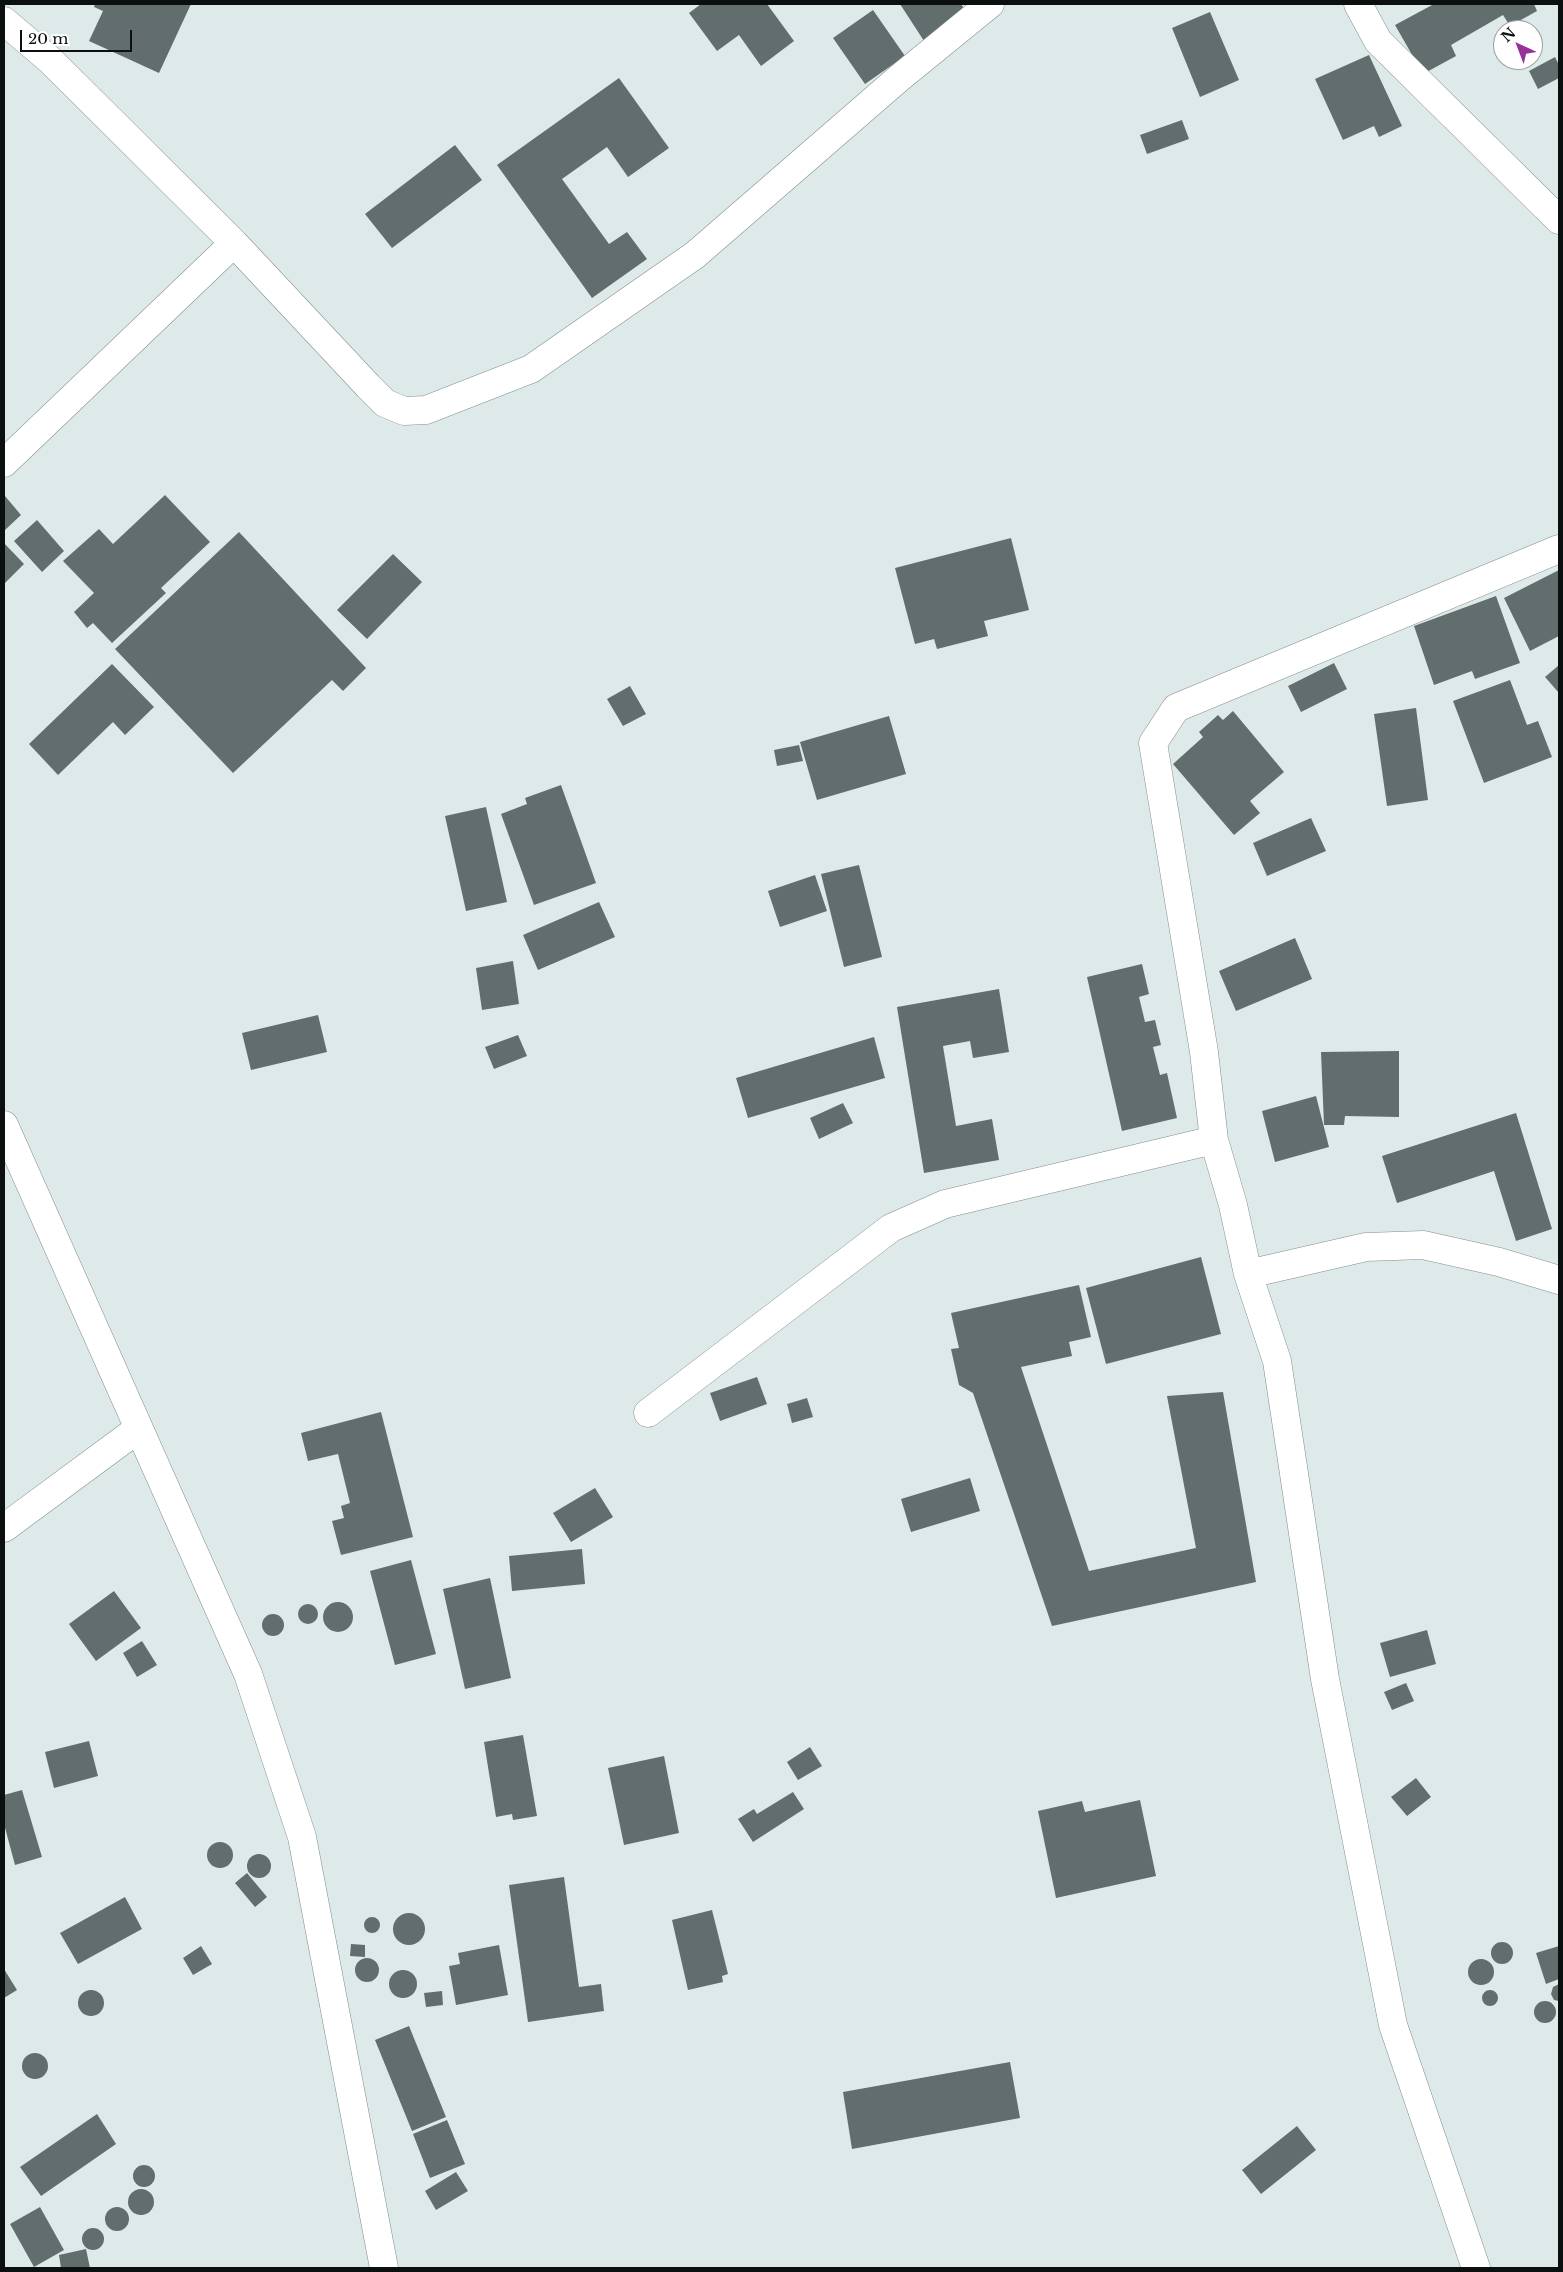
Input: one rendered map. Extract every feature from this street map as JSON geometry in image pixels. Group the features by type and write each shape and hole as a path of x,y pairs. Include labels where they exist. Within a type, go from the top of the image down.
{"street":[{"path":"4,21 50,60 234,243 385,403 404,411 426,410 531,369 695,255 898,79 990,4"},
{"path":"1358,4 1378,41 1559,220"},
{"path":"4,463 234,243"},
{"path":"1476,2268 1393,2025 1324,1679 1276,1361 1248,1274 1233,1205 1214,1140 1204,1052 1153,744 1176,708 1559,549"},
{"path":"4,1125 248,1674 302,1837 384,2268"},
{"path":"648,1414 891,1228 945,1204 1214,1140"},
{"path":"1248,1274 1366,1247 1423,1245 1500,1262 1559,1280"},
{"path":"4,1528 138,1428"}],"building":[{"path":"95,4 191,4 159,73 89,41 103,11 94,7"},
{"path":"701,4 767,4 794,41 761,66 739,35 717,51 689,13"},
{"path":"900,4 961,4 967,13 924,41"},
{"path":"1434,4 1534,4 1537,11 1521,20 1506,20 1503,15 1493,20 1451,45 1456,56 1423,74 1395,25"},
{"path":"873,10 905,56 865,84 833,38"},
{"path":"1210,12 1239,80 1200,97 1172,28"},
{"path":"1369,55 1402,126 1379,137 1374,126 1343,140 1315,79"},
{"path":"1555,57 1559,65 1559,78 1538,89 1529,71 1543,70 1543,63"},
{"path":"619,78 669,148 628,177 607,147 562,179 609,244 627,232 647,259 592,298 497,165"},
{"path":"1182,120 1189,139 1147,154 1140,135"},
{"path":"455,145 482,180 392,248 365,214"},
{"path":"165,495 210,542 161,588 166,593 112,643 93,623 87,628 74,612 94,593 63,561 99,529 113,544"},
{"path":"5,496 21,515 5,530 4,498"},
{"path":"37,520 64,551 42,572 14,541"},
{"path":"239,532 366,668 343,691 332,680 233,773 115,649"},
{"path":"1011,538 1029,610 984,621 988,636 937,649 934,639 915,644 895,568"},
{"path":"4,543 24,564 4,584"},
{"path":"393,554 422,582 367,639 337,610"},
{"path":"1559,570 1559,636 1530,651 1504,598"},
{"path":"1496,596 1520,663 1475,679 1472,671 1434,685 1414,626"},
{"path":"1334,663 1347,689 1301,712 1288,686"},
{"path":"112,664 154,707 125,735 113,722 58,775 29,744"},
{"path":"1559,665 1559,693 1545,677"},
{"path":"1510,680 1527,725 1538,721 1552,757 1484,783 1453,701"},
{"path":"630,686 646,714 623,726 607,699"},
{"path":"1416,708 1428,800 1387,806 1374,714"},
{"path":"1233,711 1284,772 1250,801 1260,813 1234,835 1173,764 1203,737 1199,732 1218,715 1223,720"},
{"path":"889,716 906,774 817,800 800,742"},
{"path":"799,745 803,761 777,766 774,750"},
{"path":"561,785 596,883 534,905 501,814 527,804 525,798"},
{"path":"486,807 507,902 466,911 445,816"},
{"path":"1311,818 1326,851 1267,876 1253,843"},
{"path":"859,865 882,957 844,967 821,874"},
{"path":"815,875 827,911 780,927 768,891"},
{"path":"599,902 615,937 538,970 523,935"},
{"path":"1295,938 1312,979 1236,1011 1219,971"},
{"path":"513,961 519,1004 482,1010 476,968"},
{"path":"1142,964 1149,994 1139,997 1145,1022 1155,1020 1161,1045 1153,1047 1160,1075 1167,1073 1177,1118 1122,1131 1087,977"},
{"path":"999,989 1009,1052 973,1058 970,1041 943,1046 956,1126 992,1119 999,1160 924,1173 897,1007"},
{"path":"318,1015 327,1052 251,1070 242,1033"},
{"path":"518,1035 527,1056 494,1069 485,1047"},
{"path":"874,1037 885,1078 748,1118 736,1078"},
{"path":"1399,1051 1399,1117 1345,1116 1344,1125 1324,1125 1321,1052"},
{"path":"1316,1096 1329,1147 1275,1162 1262,1111"},
{"path":"843,1103 853,1123 819,1139 810,1118"},
{"path":"1516,1113 1552,1229 1516,1241 1494,1171 1397,1203 1382,1156"},
{"path":"1201,1257 1221,1334 1106,1364 1086,1288"},
{"path":"1079,1285 1091,1337 1069,1342 1072,1356 1021,1367 1089,1571 1196,1548 1167,1396 1223,1392 1256,1582 1052,1626 973,1393 959,1385 951,1349 959,1348 951,1313"},
{"path":"757,1377 767,1404 720,1421 710,1393"},
{"path":"807,1398 813,1417 792,1423 787,1404"},
{"path":"381,1412 413,1537 341,1555 332,1521 344,1518 341,1506 350,1503 338,1454 308,1461 301,1433"},
{"path":"970,1478 980,1511 911,1532 901,1499"},
{"path":"595,1488 613,1517 571,1542 553,1513"},
{"path":"582,1549 585,1584 512,1591 509,1556"},
{"path":"411,1560 436,1654 395,1665 370,1571"},
{"path":"490,1578 511,1678 465,1689 443,1589"},
{"path":"114,1591 141,1628 96,1661 69,1624"},
{"path":"338,1602 344,1603 352,1611 352,1623 344,1631 338,1632 332,1631 324,1623 323,1617 324,1611 332,1603"},
{"path":"308,1604 315,1607 318,1614 315,1621 308,1624 301,1621 298,1614 301,1607"},
{"path":"273,1614 281,1617 284,1625 281,1633 273,1636 265,1633 262,1625 265,1617"},
{"path":"1427,1630 1436,1664 1390,1677 1380,1643"},
{"path":"142,1641 157,1665 137,1677 123,1653"},
{"path":"1406,1683 1414,1701 1392,1710 1384,1692"},
{"path":"523,1735 537,1816 513,1820 512,1814 496,1817 484,1742"},
{"path":"89,1741 98,1776 54,1788 45,1752"},
{"path":"810,1747 822,1766 798,1780 787,1762"},
{"path":"664,1756 679,1833 624,1845 608,1768"},
{"path":"1416,1778 1431,1797 1407,1816 1391,1797"},
{"path":"22,1790 42,1857 15,1865 4,1824 4,1795"},
{"path":"793,1792 804,1809 753,1842 738,1819 754,1809 757,1814"},
{"path":"1140,1800 1156,1876 1056,1898 1038,1811 1082,1801 1085,1812"},
{"path":"220,1842 229,1846 233,1855 229,1864 220,1868 211,1864 207,1855 211,1846"},
{"path":"259,1854 264,1855 270,1861 270,1871 264,1877 259,1878 254,1877 248,1871 247,1866 248,1861 254,1855"},
{"path":"247,1873 267,1897 255,1907 235,1883"},
{"path":"564,1877 579,1987 601,1984 604,2011 528,2022 509,1885"},
{"path":"125,1897 142,1929 78,1964 60,1933"},
{"path":"712,1910 728,1974 722,1976 723,1982 688,1990 672,1920"},
{"path":"409,1913 415,1914 420,1918 424,1923 424,1935 420,1940 415,1944 409,1945 403,1944 398,1940 394,1935 393,1929 394,1923 398,1918 403,1914"},
{"path":"369,1917 375,1917 380,1922 378,1931 369,1933 364,1928 364,1922"},
{"path":"1502,1942 1510,1945 1513,1953 1510,1961 1502,1964 1494,1961 1491,1953 1494,1945"},
{"path":"351,1944 365,1945 365,1957 350,1956"},
{"path":"499,1945 508,1995 456,2005 449,1966 460,1964 458,1953"},
{"path":"201,1946 212,1964 193,1975 183,1958"},
{"path":"1559,1946 1559,1979 1546,1984 1536,1953"},
{"path":"367,1958 375,1962 379,1970 375,1978 367,1982 359,1978 355,1970 359,1962"},
{"path":"1481,1959 1490,1963 1494,1972 1490,1981 1481,1985 1472,1981 1468,1972 1472,1963"},
{"path":"4,1969 17,1990 4,1998"},
{"path":"403,1970 413,1974 417,1984 413,1994 403,1998 393,1994 389,1984 393,1974"},
{"path":"1559,1984 1559,2001 1554,2000 1551,1994 1553,1987"},
{"path":"91,1990 100,1994 104,2003 100,2012 91,2016 82,2012 78,2003 82,1994"},
{"path":"1490,1990 1498,1998 1490,2006 1482,1998"},
{"path":"442,1991 443,2005 426,2007 424,1993"},
{"path":"1545,2001 1553,2004 1556,2012 1553,2020 1545,2023 1537,2020 1534,2012 1537,2004"},
{"path":"409,2026 446,2117 412,2131 375,2040"},
{"path":"35,2053 44,2057 48,2066 44,2075 35,2079 26,2075 22,2066 26,2057"},
{"path":"1010,2062 1020,2118 852,2149 843,2092"},
{"path":"97,2114 116,2144 41,2196 20,2167"},
{"path":"447,2120 465,2164 430,2178 413,2134"},
{"path":"1297,2126 1316,2150 1261,2194 1242,2170"},
{"path":"144,2165 152,2168 155,2176 152,2184 144,2187 136,2184 133,2176 136,2168"},
{"path":"456,2172 468,2191 436,2210 425,2191"},
{"path":"141,2189 150,2193 154,2202 150,2211 141,2215 132,2211 128,2202 132,2193"},
{"path":"40,2207 64,2250 34,2267 10,2224"},
{"path":"117,2207 126,2210 129,2219 126,2228 117,2231 108,2228 105,2219 108,2210"},
{"path":"93,2228 101,2231 104,2239 101,2247 93,2250 85,2247 82,2239 85,2231"},
{"path":"86,2249 90,2268 61,2268 59,2255"}]}
